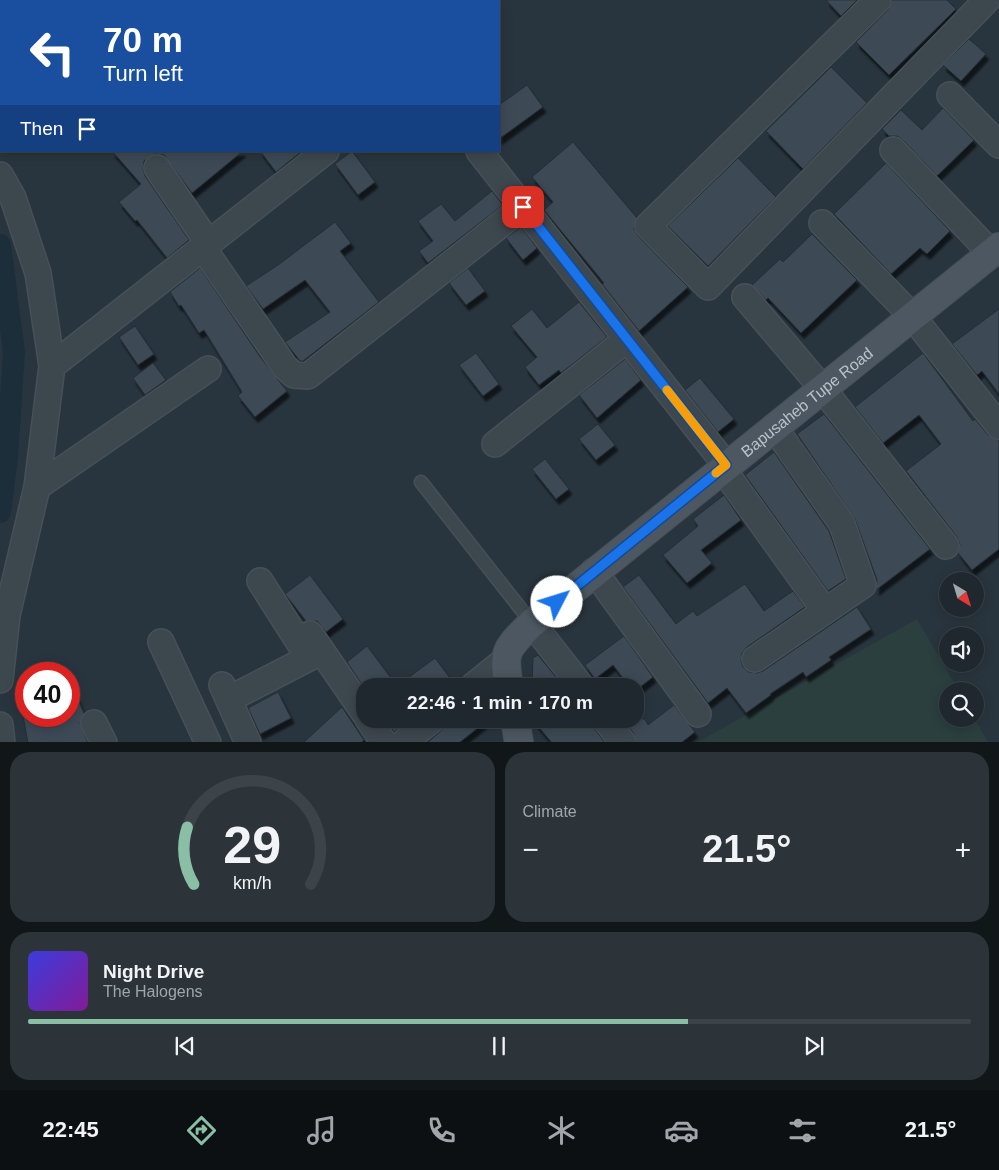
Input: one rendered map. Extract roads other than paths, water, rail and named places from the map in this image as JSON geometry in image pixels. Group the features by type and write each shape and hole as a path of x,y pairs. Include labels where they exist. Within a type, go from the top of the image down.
{"street":[{"path":"878,0 648,226 708,287 987,0"},
{"path":"950,95 999,145"},
{"path":"893,150 995,250"},
{"path":"52,366 325,152"},
{"path":"480,152 627,339 724,467 825,611"},
{"path":"157,168 285,366 294,376 308,376 523,207"},
{"path":"0,175 12,198 38,273 52,366 37,487 7,614 0,680"},
{"path":"822,223 912,316 999,426"},
{"name":"Bapusaheb Tupe Road","path":"507,674 511,644 532,623 594,571 995,250"},
{"path":"745,297 822,388 946,546"},
{"path":"495,444 627,339"},
{"path":"37,487 208,369"},
{"path":"755,659 863,585 842,524 774,427"},
{"path":"594,571 698,714"},
{"path":"248,742 225,692 309,658 260,581"},
{"path":"532,623 575,678"},
{"path":"310,634 356,701"},
{"path":"161,642 208,742"},
{"path":"0,725 2,742"},
{"path":"374,728 384,742"},
{"path":"403,742 421,728"},
{"path":"517,728 519,742"},
{"path":"612,728 623,742"}],"lane":[{"path":"421,482 532,623"}],"waterway":[{"path":"0,245 14,352 7,457 0,512"}]}
